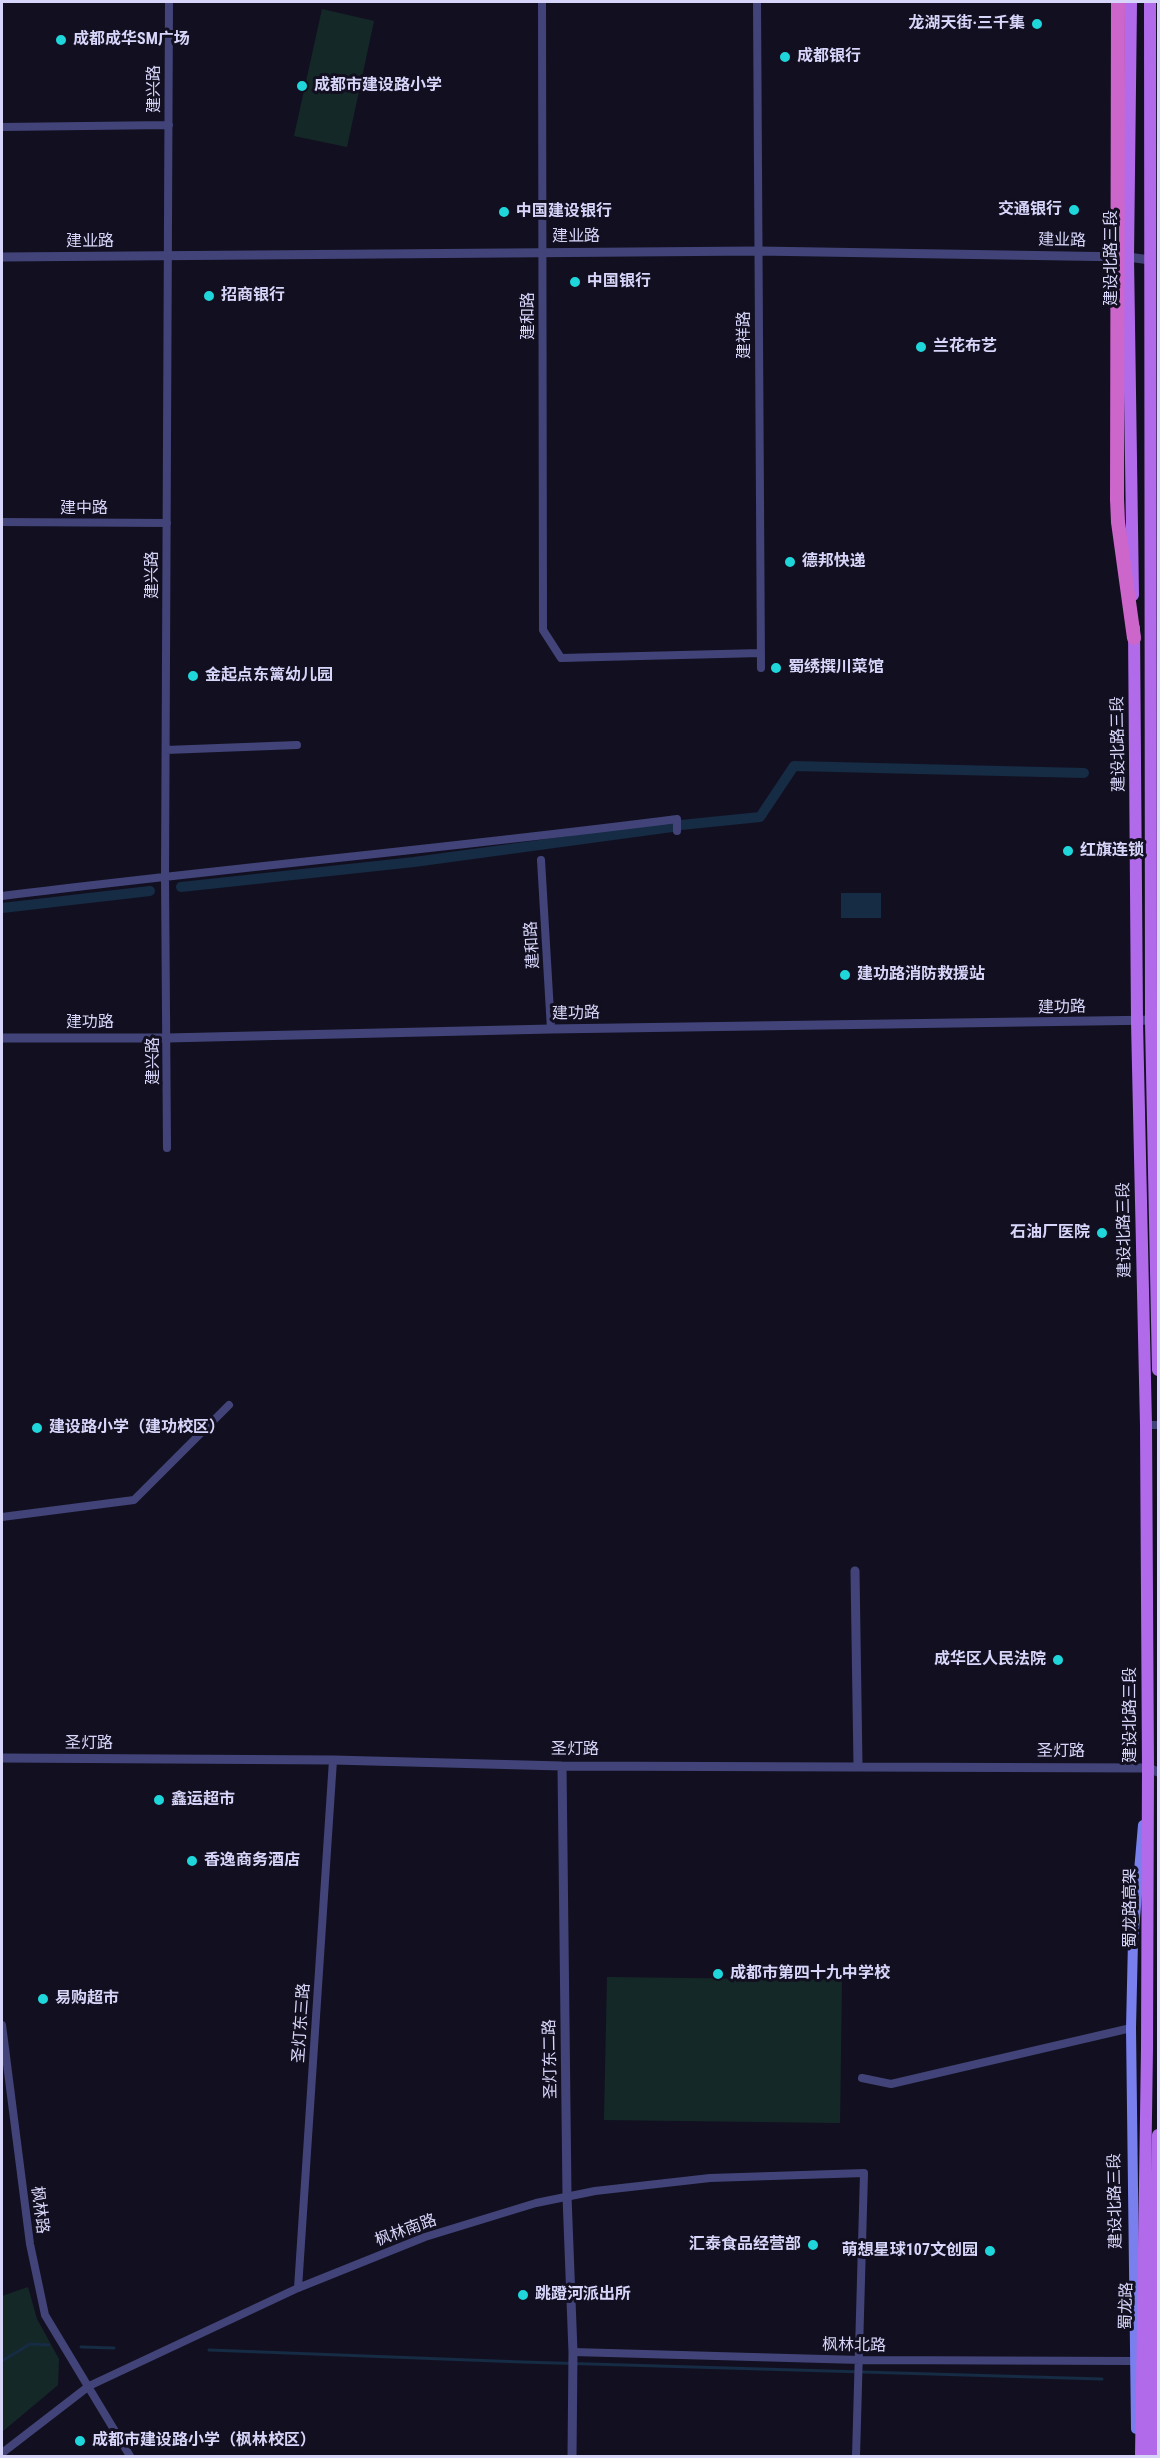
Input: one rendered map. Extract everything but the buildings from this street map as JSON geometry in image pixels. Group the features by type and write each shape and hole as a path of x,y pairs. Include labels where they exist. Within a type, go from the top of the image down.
{"highway":[{"path":"1118,2 1117,499 1134,638"}],"main road":[{"name":"建设北路三段","path":"1131,2 1128,257 1137,1022 1152,1425 1153,1770 1133,1941 1131,2028 1134,2361 1139,2457"},
{"name":"建设北路三段","path":"1150,2 1158,1370"},
{"name":"蜀龙路高架","path":"1147,2048 1153,1770"},
{"name":"蜀龙路","path":"1139,2457 1147,2048"},
{"name":"蜀龙路","path":"1151,2457 1158,2135"}],"street":[{"name":"建兴路","path":"167,1148 165,876 169,2"},
{"name":"建和路","path":"542,2 543,630 561,658 761,652"},
{"name":"建祥路","path":"757,2 761,668"},
{"path":"2,127 168,125"},
{"name":"建业路","path":"2,257 758,251 1128,257 1150,260"},
{"name":"建中路","path":"2,522 166,524"},
{"path":"166,750 297,745"},
{"path":"2,896 165,876 299,864 677,819 677,831"},
{"name":"建和路","path":"542,860 551,1029"},
{"name":"建功路","path":"2,1038 167,1038 551,1029 1155,1021"},
{"path":"2,1517 134,1500 229,1405"},
{"path":"855,1571 858,1766"},
{"name":"圣灯路","path":"2,1758 333,1760 562,1766 858,1766 1153,1770"},
{"name":"圣灯东三路","path":"298,2288 333,1760"},
{"name":"圣灯东二路","path":"562,1766 567,2196 573,2352 572,2457"},
{"name":"枫林路","path":"2,2025 30,2244 45,2315 130,2457"},
{"path":"862,2078 891,2084 1131,2028"},
{"name":"枫林南路","path":"2,2453 89,2386 298,2288 425,2238 536,2203 567,2196 710,2178 864,2173 860,2363"},
{"name":"枫林北路","path":"573,2352 860,2363 1134,2361"},
{"path":"856,2457 860,2363"}],"green space":[{"path":"322,9 374,21 347,147 294,136"},
{"path":"607,1977 842,1980 840,2123 604,2120"},
{"path":"28,2287 37,2319 59,2359 58,2385 2,2432 2,2296"}],"water":[{"path":"841,893 881,893 881,918 841,918"}],"waterway":[{"path":"681,825 760,817 794,766 1084,773"},
{"path":"181,887 414,862 672,827"},
{"path":"2,908 150,891"},
{"path":"2,2361 30,2344 49,2345"},
{"path":"81,2347 114,2348"},
{"path":"209,2350 522,2362 1102,2379"}],"place":[{"name":"龙湖天街·三千集","path":"1037,24"},
{"name":"成都成华SM广场","path":"61,40"},
{"name":"成都银行","path":"785,57"},
{"name":"成都市建设路小学","path":"302,86"},
{"name":"交通银行","path":"1074,210"},
{"name":"中国建设银行","path":"504,212"},
{"name":"中国银行","path":"575,282"},
{"name":"招商银行","path":"209,296"},
{"name":"兰花布艺","path":"921,347"},
{"name":"德邦快递","path":"790,562"},
{"name":"蜀绣撰川菜馆","path":"776,668"},
{"name":"金起点东篱幼儿园","path":"193,676"},
{"name":"红旗连锁","path":"1068,851"},
{"name":"建功路消防救援站","path":"845,975"},
{"name":"石油厂医院","path":"1102,1233"},
{"name":"建设路小学（建功校区）","path":"37,1428"},
{"name":"成华区人民法院","path":"1058,1660"},
{"name":"鑫运超市","path":"159,1800"},
{"name":"香逸商务酒店","path":"192,1861"},
{"name":"成都市第四十九中学校","path":"718,1974"},
{"name":"易购超市","path":"43,1999"},
{"name":"汇泰食品经营部","path":"813,2245"},
{"name":"萌想星球107文创园","path":"990,2251"},
{"name":"跳蹬河派出所","path":"523,2295"},
{"name":"成都市建设路小学（枫林校区）","path":"80,2441"}]}
